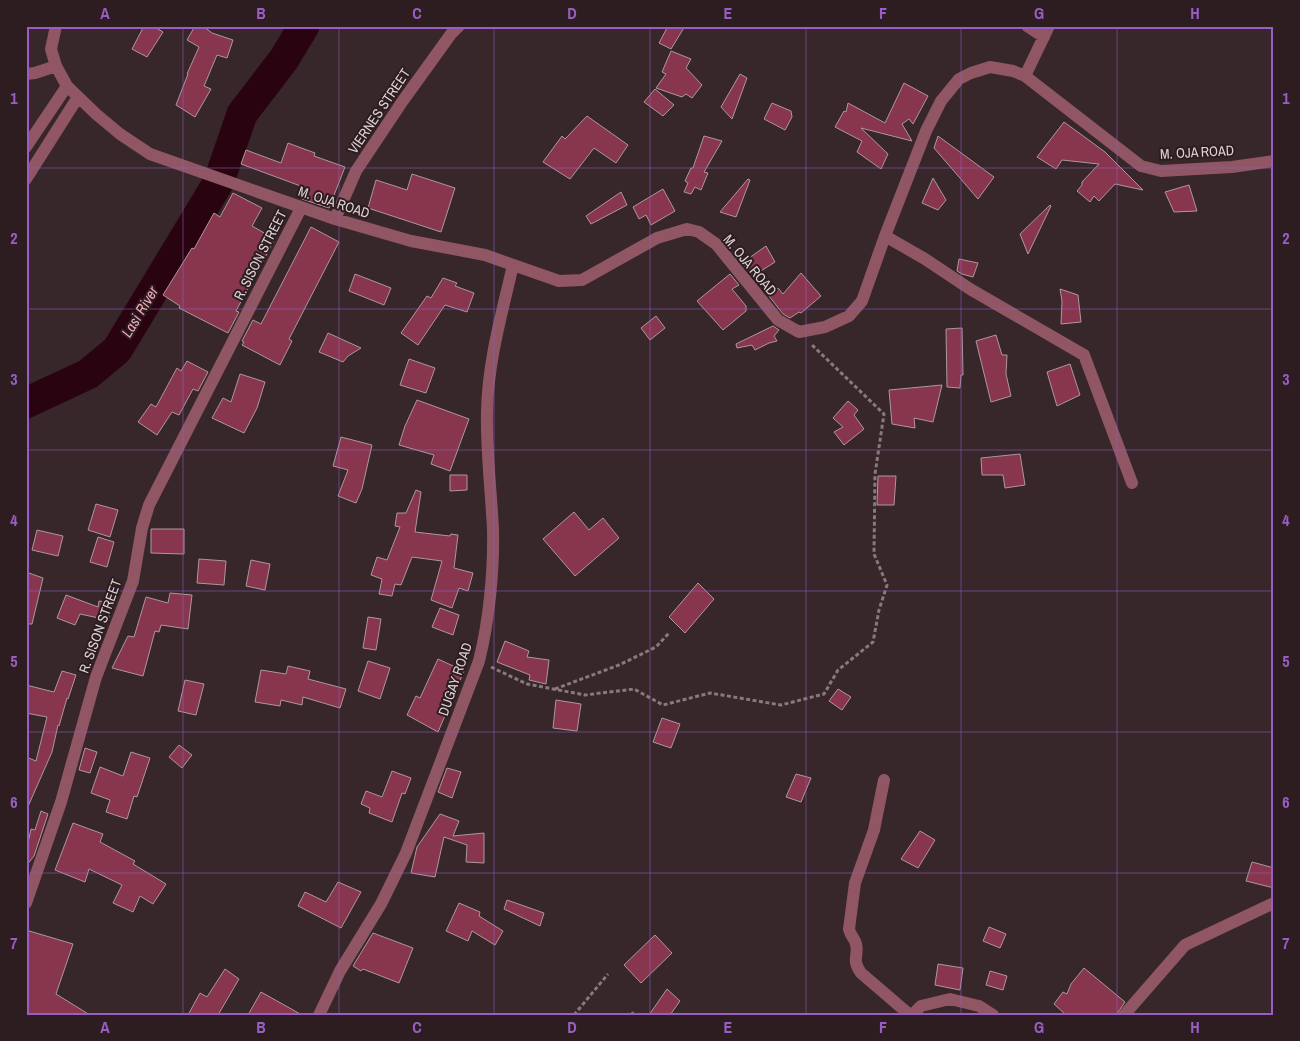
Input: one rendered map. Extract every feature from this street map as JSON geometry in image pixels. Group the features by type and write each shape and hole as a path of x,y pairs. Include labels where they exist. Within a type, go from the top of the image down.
{"street":[{"name":"M. OJA ROAD","path":"56,26 51,49 56,66 67,86 120,134 150,154 335,219 411,241 485,255 559,281 582,280 657,238 687,229 699,232 716,244 778,320 799,332 825,327 849,316 862,301 926,130 941,101 959,79 971,73 990,67 1013,71 1025,76 1141,166 1161,171 1274,161"},
{"name":"VIERNES STREET","path":"335,219 356,172 402,102 451,34 459,26"},
{"path":"1025,76 1046,32 1027,26"},
{"path":"26,74 56,66"},
{"path":"26,147 67,86"},
{"path":"26,179 78,97"},
{"name":"R. SISON STREET","path":"26,903 60,802 96,677 133,581 142,528 149,505 301,208"},
{"path":"885,236 925,259 970,289 1084,355 1132,483"},
{"name":"DUGAY ROAD","path":"320,1015 340,971 382,904 406,853 479,661 485,636 493,532 487,412 491,362 512,264"},
{"path":"884,780 874,830 855,883 849,929 856,942 856,967 911,1015 921,1006 950,999 979,1006 993,1015"},
{"path":"1124,1015 1185,945 1274,903"}],"path":[{"path":"479,661 527,684 585,695 634,689 663,705 710,693 781,705 824,694 838,670 873,642 879,610 887,585 874,554 874,474 884,414 799,332"},
{"path":"554,689 619,665 656,647 670,632"},
{"path":"574,1015 608,974"},
{"path":"625,1015 634,1013"}],"building":[{"path":"144,26 153,26 163,32 147,57 132,49"},
{"path":"195,26 203,26 212,33 233,40 227,58 217,55 204,86 211,89 195,117 176,105 199,47 187,40"},
{"path":"668,26 685,26 671,49 659,43"},
{"path":"671,51 691,59 686,68 702,85 692,98 686,94 682,97 656,88 666,74 662,72"},
{"path":"740,74 747,78 732,119 721,107"},
{"path":"904,83 928,96 913,124 909,119 902,124 912,141 861,128 888,154 881,169 857,152 862,141 835,127 844,111 846,112 848,103 885,123"},
{"path":"655,89 674,105 663,116 644,102"},
{"path":"772,103 791,111 792,117 785,130 764,119"},
{"path":"587,116 628,145 616,163 594,148 570,179 543,162 562,136 565,139"},
{"path":"1064,122 1105,152 1143,190 1115,184 1099,201 1094,196 1090,202 1077,191 1082,182 1099,164 1062,160 1056,169 1037,157"},
{"path":"704,136 722,141 704,172 708,173 701,190 695,187 691,194 684,192 688,183 685,181 691,168 693,168"},
{"path":"938,136 994,177 978,199 934,148"},
{"path":"288,143 315,153 314,156 345,167 329,208 302,199 306,188 241,164 246,150 281,163"},
{"path":"412,174 455,188 441,232 368,208 376,180 407,190"},
{"path":"933,178 946,200 938,210 922,203"},
{"path":"748,179 750,180 736,217 720,212"},
{"path":"1189,185 1197,211 1174,212 1165,192"},
{"path":"663,189 675,211 651,225 646,215 639,219 633,207"},
{"path":"621,192 627,205 591,224 586,216"},
{"path":"233,193 262,208 252,226 275,239 236,311 239,312 228,333 179,308 180,306 163,295 192,248 194,249 214,213 220,217"},
{"path":"1051,206 1028,254 1020,234"},
{"path":"311,227 339,242 289,339 292,341 280,365 242,345 244,342 242,341 253,320 261,324"},
{"path":"766,246 775,262 753,276 742,263"},
{"path":"959,259 978,263 973,277 957,271"},
{"path":"801,273 821,296 801,313 799,312 790,318 783,314 769,296 778,288 783,294"},
{"path":"355,274 391,288 384,305 349,291"},
{"path":"730,274 739,285 732,289 746,306 746,311 723,330 697,301"},
{"path":"443,278 457,283 455,286 474,293 467,312 445,305 418,345 401,333 427,296 431,298"},
{"path":"1060,289 1078,295 1081,322 1061,324 1062,301"},
{"path":"656,316 665,328 650,340 641,328"},
{"path":"773,326 779,330 774,336 777,341 755,350 752,345 737,348 736,344"},
{"path":"962,328 963,375 961,375 960,388 947,387 946,329"},
{"path":"328,333 361,348 348,356 343,362 319,352"},
{"path":"996,335 1002,355 1007,355 1006,374 1011,396 991,402 976,341"},
{"path":"409,359 435,368 426,393 400,385"},
{"path":"187,361 208,372 198,391 193,389 179,415 172,412 157,435 138,422 151,404 156,407 177,368 181,371"},
{"path":"1070,364 1080,395 1057,406 1047,372"},
{"path":"240,374 265,382 257,408 244,433 212,418 223,398 231,402"},
{"path":"942,385 933,422 914,418 915,428 892,424 889,390"},
{"path":"417,400 469,419 450,471 431,464 434,455 399,445"},
{"path":"848,401 858,410 854,415 864,429 844,445 834,432 843,427 833,418"},
{"path":"341,437 372,445 362,489 356,503 338,496 348,470 333,466"},
{"path":"1020,454 1025,485 1005,488 1003,475 982,475 981,458"},
{"path":"450,475 467,475 467,490 450,491"},
{"path":"878,476 896,476 894,505 877,505"},
{"path":"416,490 421,492 415,532 450,536 451,534 458,535 454,568 473,573 468,591 459,588 452,608 431,600 442,561 412,557 401,585 395,584 392,596 379,594 382,579 371,575 377,557 387,560 400,527 395,526 397,513 406,513"},
{"path":"96,504 118,510 110,537 88,530"},
{"path":"574,512 589,530 603,518 619,538 575,576 543,539"},
{"path":"151,529 184,529 184,554 151,553"},
{"path":"37,530 63,536 58,556 32,550"},
{"path":"98,537 114,542 107,567 90,562"},
{"path":"199,559 226,561 224,585 197,583"},
{"path":"251,560 270,564 265,590 246,586"},
{"path":"26,572 43,578 32,624 26,624"},
{"path":"698,583 714,599 685,633 669,617"},
{"path":"170,593 192,595 188,629 161,625 159,632 155,631 143,676 112,668 128,636 134,637 146,597 168,603"},
{"path":"66,595 98,607 99,601 113,603 108,620 80,614 75,625 57,618"},
{"path":"440,608 459,615 453,635 432,627"},
{"path":"368,617 381,619 376,650 363,648"},
{"path":"505,641 529,651 527,657 549,660 546,684 529,680 530,675 497,662"},
{"path":"438,659 464,671 438,732 407,715 416,696 420,698"},
{"path":"368,661 390,668 380,699 358,691"},
{"path":"288,666 310,671 308,679 346,689 340,708 303,697 302,705 281,700 280,706 255,702 261,670 286,674"},
{"path":"62,671 76,675 58,725 52,752 26,811 26,757 36,761 47,717 26,713 26,685 54,692"},
{"path":"185,680 204,684 196,715 178,711"},
{"path":"838,689 851,697 842,710 829,701"},
{"path":"556,700 581,704 577,731 553,728"},
{"path":"662,718 680,724 671,748 653,742"},
{"path":"179,745 192,755 182,768 169,757"},
{"path":"85,748 97,752 90,773 79,770"},
{"path":"131,752 150,758 137,797 134,796 127,819 106,812 110,800 91,793 100,767 123,776"},
{"path":"447,768 461,772 452,798 438,792"},
{"path":"392,771 411,778 405,794 402,793 392,822 369,813 370,808 361,804 366,791 382,797"},
{"path":"796,774 811,778 801,802 786,797"},
{"path":"41,811 48,814 34,856 26,866 26,852 31,829 35,830"},
{"path":"440,814 459,821 453,836 484,833 484,863 466,862 467,845 444,837 435,877 411,873 417,847"},
{"path":"73,823 103,834 100,842 135,861 133,864 166,884 153,904 140,896 133,912 113,903 122,885 89,869 85,882 55,870"},
{"path":"920,831 935,840 918,868 901,859"},
{"path":"1252,862 1274,868 1274,888 1246,881"},
{"path":"338,882 361,892 341,928 298,906 305,892 326,902"},
{"path":"507,900 544,913 540,926 504,909"},
{"path":"459,903 480,912 479,916 503,931 495,945 472,931 468,941 446,931"},
{"path":"989,927 1006,934 1000,948 983,941"},
{"path":"26,930 73,944 56,994 90,1015 26,1015"},
{"path":"373,933 413,948 399,983 363,969 361,971 353,966"},
{"path":"655,935 672,953 641,983 624,965"},
{"path":"938,964 963,968 960,990 935,985"},
{"path":"1084,968 1125,1002 1116,1015 1066,1015 1054,1004 1063,992 1067,994 1071,984"},
{"path":"225,969 239,979 218,1015 188,1015 200,993 207,997"},
{"path":"990,971 1007,976 1003,990 986,985"},
{"path":"667,989 680,1001 670,1015 649,1015"},
{"path":"261,992 302,1015 248,1015"}],"waterway":[{"path":"221,175 242,114 284,59 304,26"},
{"name":"Lasi River","path":"26,403 88,374 117,350 218,183"}]}
